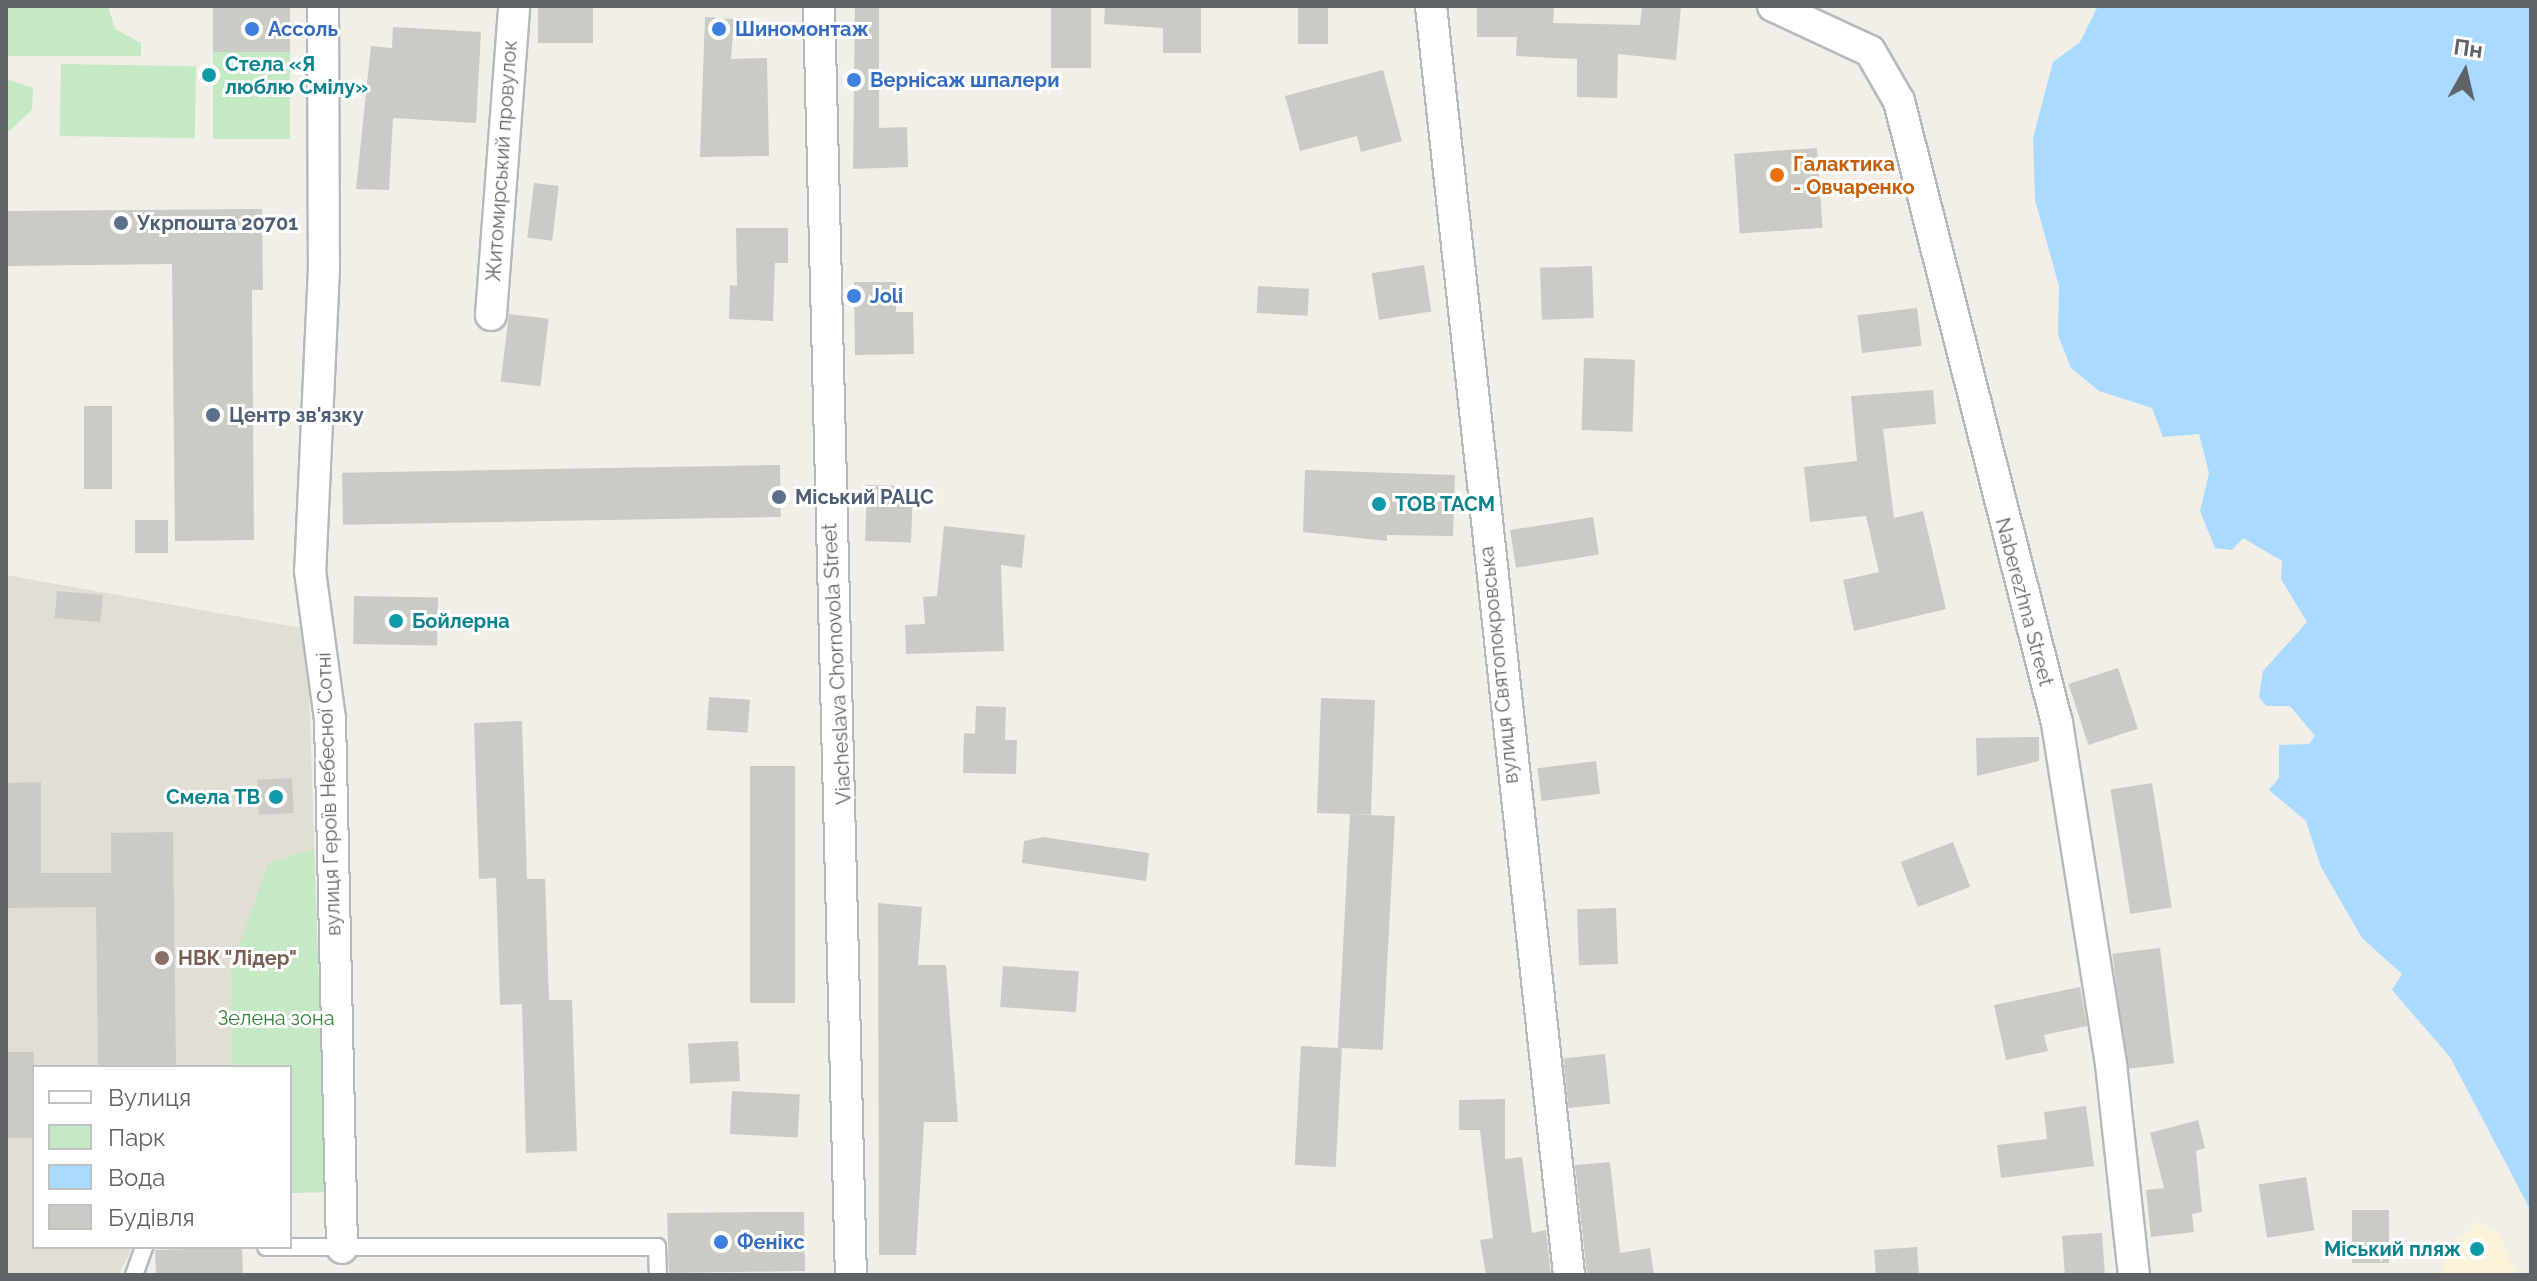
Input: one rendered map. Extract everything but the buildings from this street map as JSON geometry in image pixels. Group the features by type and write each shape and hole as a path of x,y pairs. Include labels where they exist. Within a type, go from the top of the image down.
{"street":[{"name":"вулиця Героїв Небесної Сотні","path":"323,6 324,267 310,571 330,719 342,1248"},
{"name":"Житомирський провулок","path":"491,315 514,6"},
{"name":"Viacheslava Chornovola Street","path":"819,6 851,1275"},
{"name":"вулиця Святопокровська","path":"1431,6 1569,1275"},
{"name":"Naberezhna Street","path":"1773,6 1870,51 1899,101 2057,723 2111,1064 2134,1275"}],"lane":[{"path":"292,1247 657,1247 658,1275"},
{"path":"134,1275 143,1249"}],"shaded area":[{"name":"НВК \"Лідер\"","path":"6,575 307,629 326,1192 292,1193 292,1065 32,1065 32,1249 132,1249 118,1275 6,1275"}],"green space":[{"path":"6,6 108,6 115,29 141,43 141,56 6,56"},
{"path":"213,52 290,52 290,139 213,139"},
{"path":"61,64 196,66 195,138 60,136"},
{"path":"6,79 33,88 32,110 6,134"},
{"name":"Зелена зона","path":"314,849 326,1192 292,1193 292,1065 232,1065 231,969 268,863"}],"sand":[{"name":"Міський пляж","path":"2478,1222 2498,1233 2517,1275 2440,1275 2450,1245"}],"water":[{"path":"2098,6 2531,6 2531,1211 2450,1057 2392,990 2402,974 2362,938 2321,867 2306,821 2269,790 2279,778 2279,745 2309,744 2315,736 2290,706 2266,706 2259,697 2263,671 2307,622 2281,579 2282,561 2243,538 2232,550 2215,548 2200,511 2209,473 2199,434 2163,437 2152,408 2099,391 2071,368 2058,335 2059,286 2035,200 2033,138 2053,62 2080,42"}],"place":[{"name":"Ассоль","path":"252,29"},
{"name":"Шиномонтаж","path":"719,29"},
{"name":"Стела «Я люблю Смілу»","path":"209,75"},
{"name":"Вернiсаж шпалери","path":"854,80"},
{"name":"Галактика - Овчаренко","path":"1777,175"},
{"name":"Укрпошта 20701","path":"121,223"},
{"name":"Joli","path":"854,296"},
{"name":"Центр зв'язку","path":"213,415"},
{"name":"Міський РАЦС","path":"779,497"},
{"name":"ТОВ ТАСМ","path":"1379,504"},
{"name":"Бойлерна","path":"396,621"},
{"name":"Смела ТВ","path":"276,797"},
{"name":"НВК \"Лідер\"","path":"162,958"},
{"name":"Фенікс","path":"721,1242"},
{"name":"Міський пляж","path":"2477,1249"}]}
